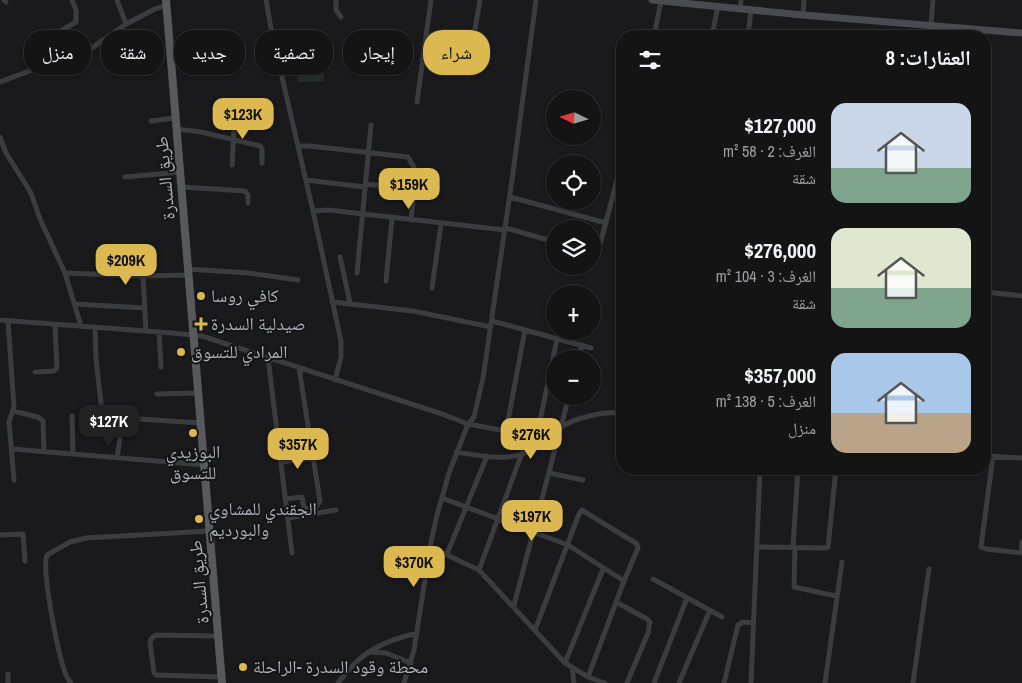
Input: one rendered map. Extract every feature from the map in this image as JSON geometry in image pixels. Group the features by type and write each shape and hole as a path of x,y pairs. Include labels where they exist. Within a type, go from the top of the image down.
{"main road":[{"name":"طريق السدرة","path":"166,3 222,680"}],"street":[{"path":"62,30 76,22 76,10 72,0"},
{"path":"117,0 126,24"},
{"path":"266,0 272,34 313,211 341,349 335,380"},
{"path":"336,0 336,10 341,17"},
{"path":"417,102 431,0"},
{"path":"475,30 480,0"},
{"path":"404,683 411,663 430,547 442,498 456,452 468,424 474,417 476,409 492,324 536,0"},
{"path":"652,0 958,30"},
{"path":"740,9 741,0"},
{"path":"803,14 804,0"},
{"path":"931,26 933,0"},
{"path":"655,30 661,1"},
{"path":"91,48 126,24 166,3"},
{"path":"713,30 718,6"},
{"path":"749,30 751,10"},
{"path":"991,33 1022,32"},
{"path":"0,82 24,72"},
{"path":"232,166 235,113"},
{"path":"151,121 175,118"},
{"path":"357,272 371,125"},
{"path":"176,129 201,132 262,146 262,163"},
{"path":"0,137 6,153 31,193 40,219 65,273 81,326"},
{"path":"298,146 408,157 416,171 410,220"},
{"path":"125,176 180,172"},
{"path":"306,180 414,189"},
{"path":"601,240 616,184"},
{"path":"182,187 245,191 248,196 248,203"},
{"path":"510,197 606,224"},
{"path":"313,211 328,210 441,224 505,229 546,240"},
{"path":"386,281 392,218"},
{"path":"432,288 441,224"},
{"path":"340,257 350,303"},
{"path":"65,273 143,276 188,272 249,273 298,280"},
{"path":"143,276 146,331"},
{"path":"991,293 1022,296"},
{"path":"332,302 413,311 525,330 546,336"},
{"path":"75,304 144,308"},
{"path":"0,320 193,335 442,414 468,424 506,431 561,427 595,414 606,412 616,413"},
{"path":"8,321 13,412 9,422 14,480"},
{"path":"35,372 54,371 57,368 55,325"},
{"path":"95,327 96,359 102,412"},
{"path":"506,431 525,330"},
{"path":"159,332 160,367"},
{"path":"538,430 557,340"},
{"path":"561,340 591,348"},
{"path":"581,350 582,345"},
{"path":"268,358 292,553"},
{"path":"285,499 302,497 304,508 315,508 320,501 299,368"},
{"path":"156,394 198,393"},
{"path":"514,606 567,405"},
{"path":"13,412 38,417 43,421 44,452"},
{"path":"72,416 73,454"},
{"path":"117,458 123,418 201,423"},
{"path":"456,452 487,456 522,454 553,436 561,427"},
{"path":"12,449 205,465"},
{"path":"479,570 522,454"},
{"path":"447,554 487,456"},
{"path":"991,471 993,456 1022,458"},
{"path":"281,462 313,458"},
{"path":"549,473 583,480"},
{"path":"751,683 760,475"},
{"path":"798,475 794,587 836,596"},
{"path":"756,547 828,547 835,475"},
{"path":"990,475 981,547 1021,553 1022,542"},
{"path":"442,498 568,545 624,581"},
{"path":"288,518 336,510"},
{"path":"535,630 582,510 637,544 638,549 588,677"},
{"path":"71,683 64,669 47,591 45,561 47,555 70,542 86,538 209,531"},
{"path":"0,535 23,534 25,561"},
{"path":"430,547 479,570 565,663 588,677 605,683"},
{"path":"825,683 842,562"},
{"path":"565,663 604,569"},
{"path":"913,683 929,569"},
{"path":"652,579 722,617"},
{"path":"654,683 687,598"},
{"path":"616,602 648,619 651,624 627,683"},
{"path":"679,683 710,610"},
{"path":"724,683 738,625 742,622 753,623"},
{"path":"338,683 348,668 368,652 397,638 417,633"},
{"path":"218,636 156,635 151,638 150,643 154,674 222,680"},
{"path":"368,652 386,653 411,663"},
{"path":"572,668 574,683"},
{"path":"8,674 8,683"}],"shaded area":[{"path":"298,75 324,75 324,81 298,82"}],"place":[{"name":"كافي روسا","path":"201,296"},
{"name":"صيدلية السدرة","path":"201,324"},
{"name":"المرادي للتسوق","path":"181,352"},
{"name":"البوزيدي للتسوق","path":"193,433"},
{"name":"الجقندي للمشاوي والبورديم","path":"199,519"},
{"name":"محطة وقود السدرة -الراحلة","path":"243,667"}]}
